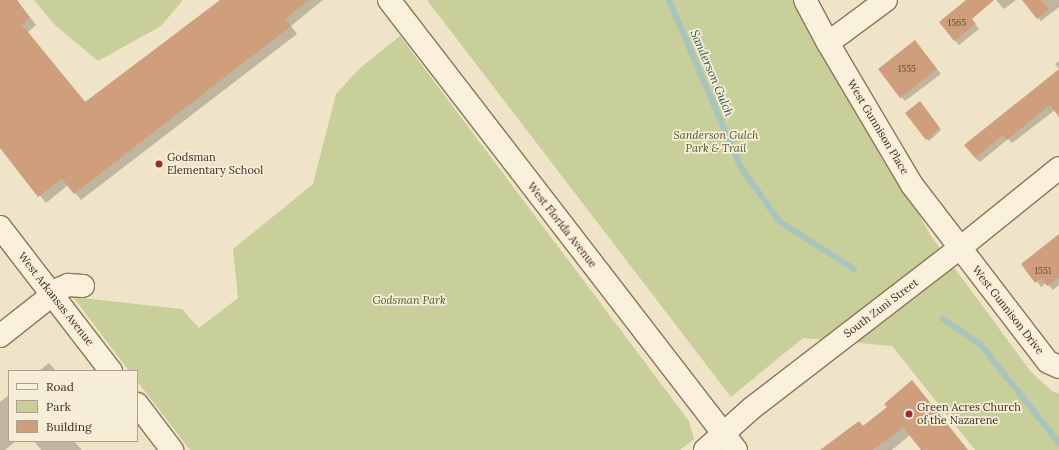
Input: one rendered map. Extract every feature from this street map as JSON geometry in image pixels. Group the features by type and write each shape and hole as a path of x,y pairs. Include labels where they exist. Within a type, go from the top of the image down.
{"street":[{"name":"West Florida Avenue","path":"389,0 729,442"},
{"name":"West Gunnison Place","path":"805,0 828,43 912,185 960,248"},
{"path":"828,43 886,0"},
{"name":"South Zuni Street","path":"705,450 729,442 752,408 960,248 1059,168"},
{"name":"West Arkansas Avenue","path":"0,227 111,370"},
{"name":"West Gunnison Drive","path":"960,248 1048,362 1059,367"},
{"path":"0,336 51,294 68,285 83,286"},
{"path":"138,405 172,450"}],"green space":[{"path":"34,0 183,0 161,26 98,61 55,25"},
{"name":"Sanderson Gulch Park & Trail","path":"427,0 799,0 931,236 1031,372 1052,391 1059,394 1059,450 975,450 892,346 803,338 731,397"},
{"name":"Godsman Park","path":"400,36 689,421 694,439 680,450 190,450 138,382 138,370 128,370 73,297 182,309 199,328 238,298 233,249 313,184 336,94 360,68"}],"building":[{"name":"Godsman Elementary School","path":"0,0 17,0 30,18 22,25 85,102 220,0 309,0 285,19 291,26 74,194 62,179 38,197 0,148"},
{"path":"966,0 994,0 972,19 976,24 954,41 939,22"},
{"path":"1022,0 1041,0 1049,9 1037,19"},
{"path":"915,40 937,69 900,98 878,69"},
{"path":"1059,69 1059,117 1050,105 1007,140 1003,135 975,158 964,145"},
{"path":"920,101 940,128 926,140 905,113"},
{"path":"1059,234 1059,278 1047,286 1041,278 1035,283 1021,264"},
{"name":"Green Acres Church of the Nazarene","path":"912,380 968,450 921,450 903,427 873,450 820,450 859,421 863,426 887,407 884,404"}],"waterway":[{"name":"Sanderson Gulch","path":"669,0 740,166 779,221 854,269"},
{"name":"Sanderson Gulch","path":"943,319 981,345 1059,443"}],"place":[{"name":"Godsman Elementary School","path":"159,164"},
{"name":"Green Acres Church of the Nazarene","path":"909,414"}]}
